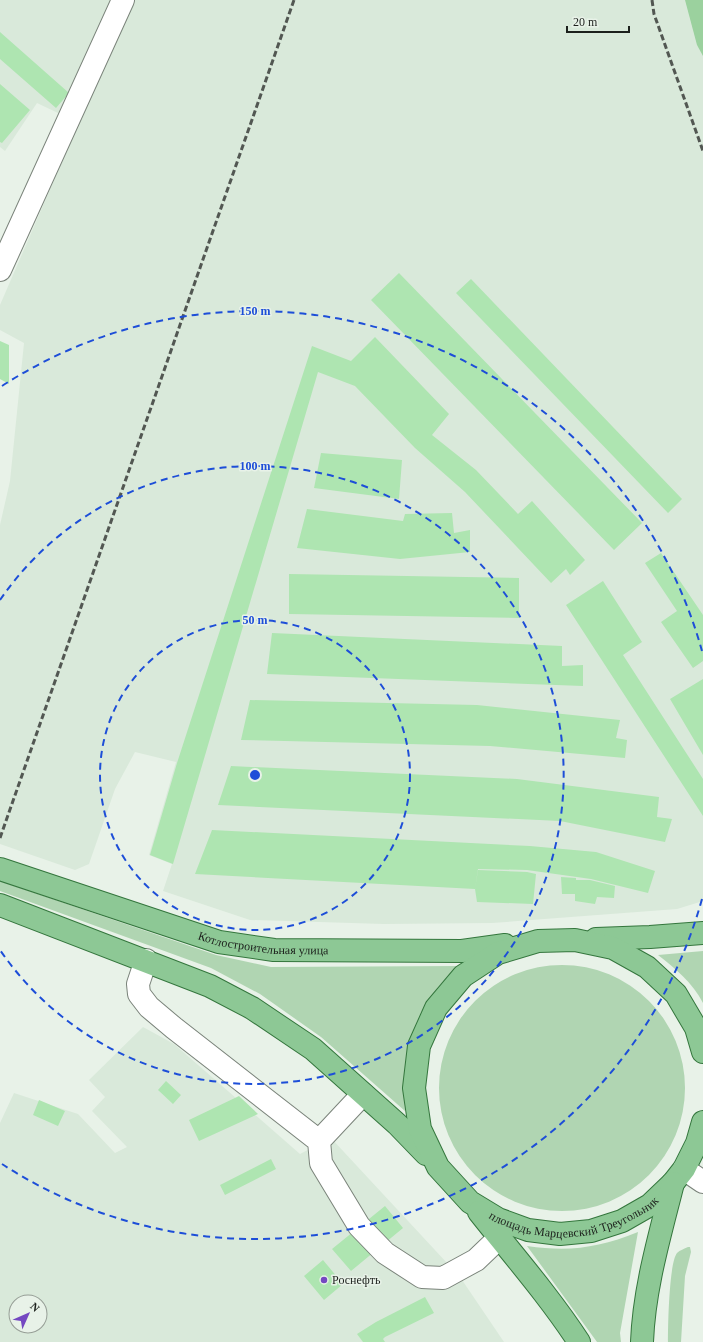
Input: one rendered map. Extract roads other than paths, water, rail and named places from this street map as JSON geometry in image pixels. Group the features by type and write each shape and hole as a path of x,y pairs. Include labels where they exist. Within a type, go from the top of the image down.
{"main road":[{"name":"Котлостроительная улица","path":"0,868 219,942 274,950 462,952 538,941"},
{"path":"0,905 146,960 210,986 252,1008 313,1049 397,1124 438,1167"},
{"path":"575,940 703,933"},
{"name":"площадь Марцевский Треугольник","path":"578,1342 567,1324 499,1238 470,1202 438,1167 420,1129 414,1088 420,1046 436,1008 463,976 498,953 538,941 575,940 613,948 648,967 676,994 696,1028 703,1052"},
{"name":"площадь Марцевский Треугольник","path":"470,1202 498,1219 528,1230 560,1234 591,1231 622,1221 650,1205 678,1176 700,1138 703,1122"},
{"name":"площадь Марцевский Треугольник","path":"642,1342 643,1315 648,1286 678,1176"}],"street":[{"path":"0,270 123,0"},
{"path":"146,960 138,984 139,994 149,1007 319,1141 321,1163 360,1226 385,1253 422,1277 443,1278 476,1260 499,1238"},
{"path":"319,1141 363,1094"},
{"path":"678,1176 703,1182"}],"railway":[{"path":"0,838 294,0"},
{"path":"652,0 654,14 703,151"}],"place":[{"name":"Роснефть","path":"324,1280"}]}
